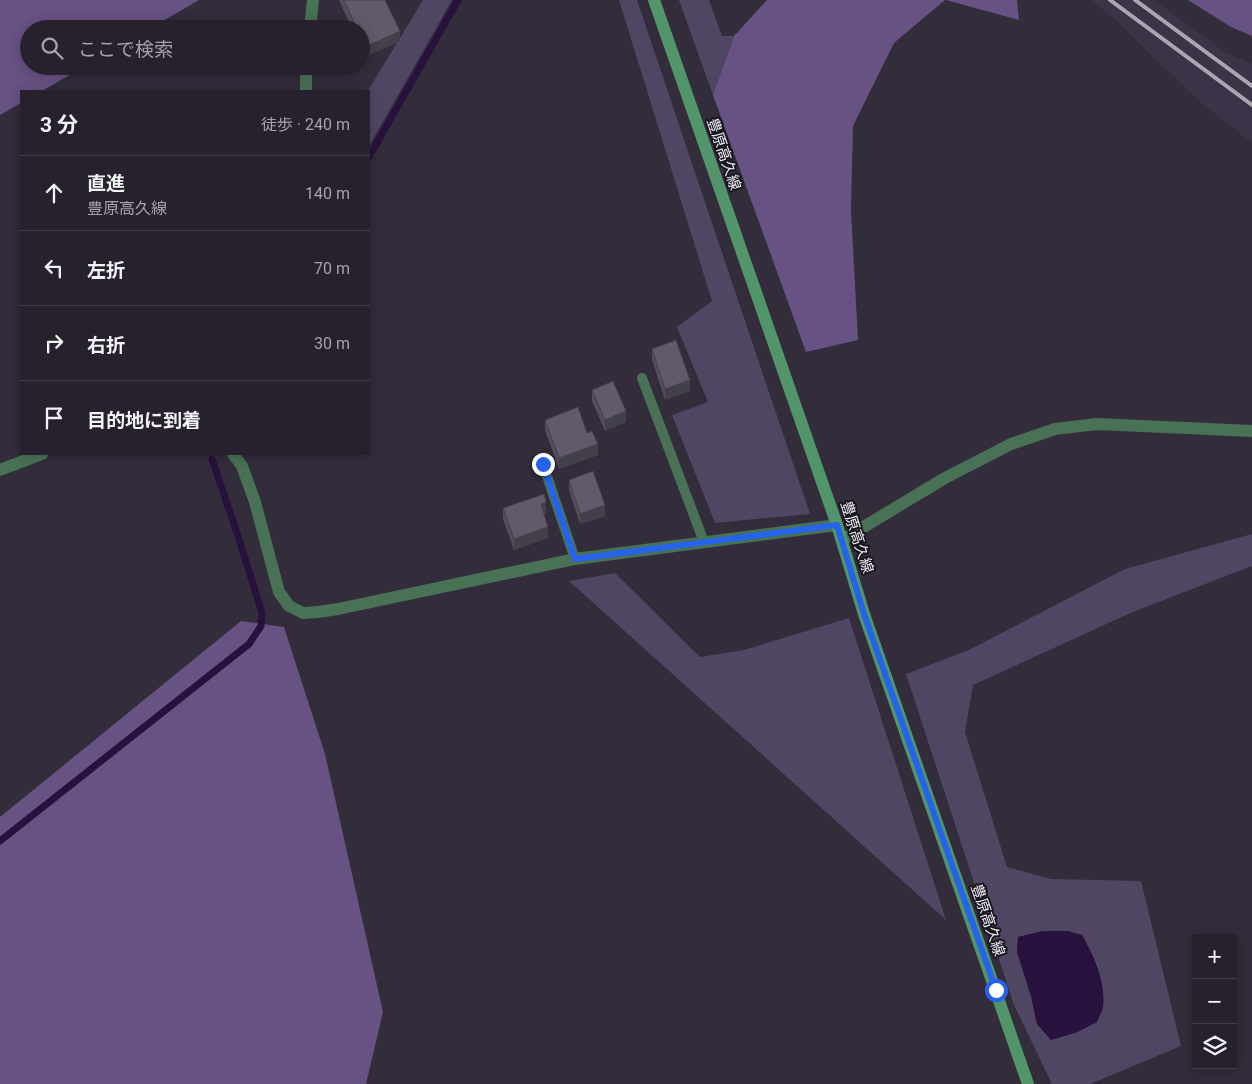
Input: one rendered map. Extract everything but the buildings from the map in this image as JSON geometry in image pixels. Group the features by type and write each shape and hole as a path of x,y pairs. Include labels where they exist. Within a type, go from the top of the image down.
{"main road":[{"name":"豊原高久線","path":"654,0 837,525 864,614 1028,1084"}],"street":[{"path":"311,20 313,0"},
{"path":"306,75 306,90"},
{"path":"842,540 945,478 1010,444 1055,428 1097,424 1252,431"},
{"path":"0,470 39,455"},
{"path":"234,455 242,466 255,502 279,592 289,606 303,613 338,609 575,559 837,525"}],"lane":[{"path":"642,378 704,542"},
{"path":"543,464 575,559"}],"shaded area":[{"path":"0,0 199,0 165,20 20,20 20,75 70,75 44,90 20,90 20,104 0,115"},
{"path":"423,0 452,0 370,144 370,90 368,90"},
{"path":"619,0 637,0 810,514 715,523 672,415 708,402 677,327 712,301"},
{"path":"679,0 709,0 722,36 734,36 713,95"},
{"path":"767,0 945,0 894,43 853,126 851,210 858,340 806,352 713,95 734,36"},
{"path":"946,0 1017,0 1019,20"},
{"path":"1089,0 1154,0 1225,52 1252,64 1252,143 1201,103 1110,15"},
{"path":"1188,0 1252,0 1252,36 1231,27"},
{"path":"1252,534 1252,566 1135,611 973,685 965,732 1007,867 1051,879 1141,881 1181,1046 1090,1084 1052,1084 1014,1005 906,674 969,650 1125,569","holes":["1043,931 1068,931 1097,1022 1077,1032 1051,1040 1037,1024 1031,996 1017,952 1018,937"]},
{"path":"615,573 700,657 744,650 849,618 946,920 569,581"},
{"path":"241,621 284,627 325,754 383,1012 366,1084 0,1084 0,817"},
{"path":"1043,931 1068,931 1082,935 1091,952 1103,988 1103,1009 1097,1022 1077,1032 1051,1040 1037,1024 1031,996 1017,952 1018,937"}],"waterway":[{"path":"370,155 458,0"},
{"path":"0,841 249,644 261,626 262,613 212,459"}],"railway":[{"path":"1110,0 1252,105"},
{"path":"1135,0 1252,86"}],"route":[{"path":"543,464 575,559 837,525 864,614 996,990"}]}
